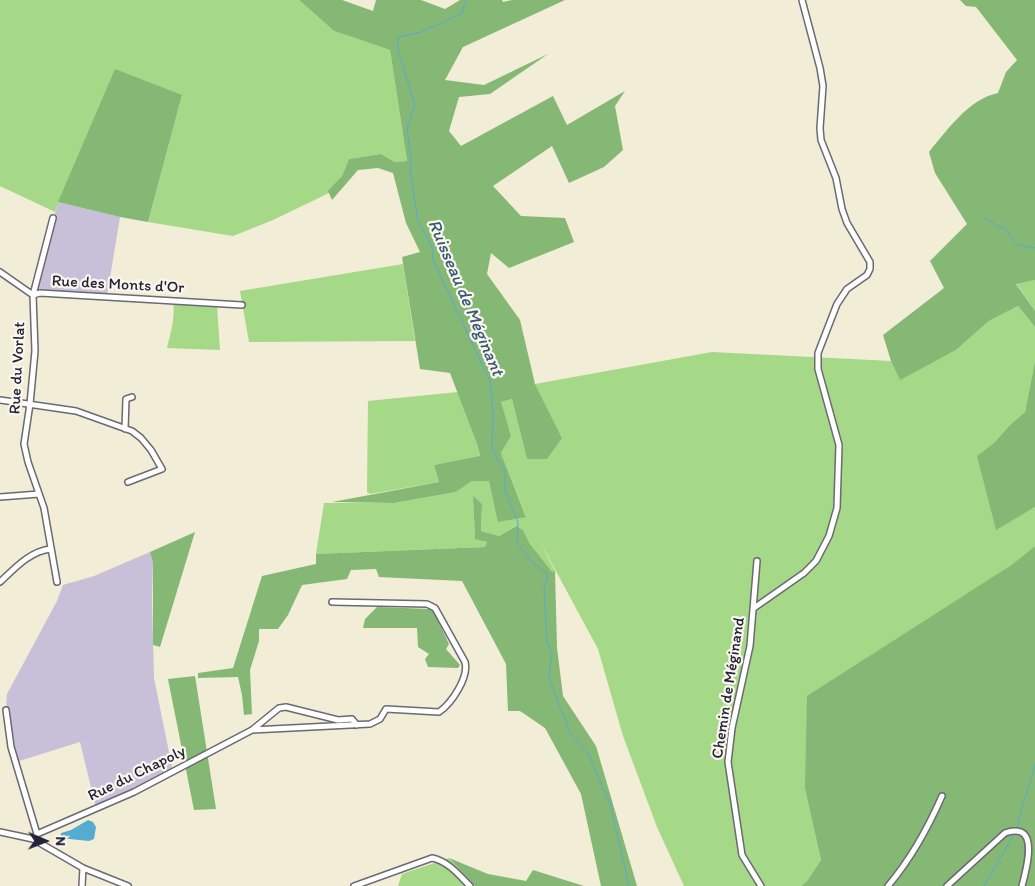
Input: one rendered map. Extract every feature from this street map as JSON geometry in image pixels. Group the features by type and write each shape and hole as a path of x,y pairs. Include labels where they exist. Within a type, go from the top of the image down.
{"street":[{"name":"Chemin de Méginand","path":"754,608 804,573 816,561 829,536 838,508 839,445 818,368 818,353 837,304 847,289 867,274 870,269 870,262 847,223 842,209 836,178 821,140 822,77 802,0"},
{"name":"Rue du Vorlat","path":"53,218 33,295 35,351 24,444 28,462 44,508 57,582"},
{"name":"Rue des Monts d'Or","path":"0,272 33,295 40,293 242,305"},
{"path":"125,429 126,399 132,397"},
{"path":"0,400 76,411 132,431 141,438 162,469 128,482"},
{"path":"0,497 39,494"},
{"path":"0,582 25,560 40,550 51,549"},
{"name":"Chemin de Méginand","path":"757,561 750,646 732,728 728,762 742,855 761,886"},
{"name":"Rue du Chapoly","path":"252,730 376,723 386,709 440,712 445,708 465,677 467,668 465,662 435,608 427,604 332,602"},
{"name":"Rue du Chapoly","path":"35,837 134,792 252,730 279,708 286,707 338,720 352,719 358,725"},
{"path":"6,710 12,747 35,837"},
{"path":"888,886 900,871 929,823 942,796"},
{"path":"946,886 1005,833 1016,831 1030,837 1032,842 1032,849 1022,886"},
{"path":"0,832 35,837 83,868 128,886"},
{"path":"354,886 432,858 447,864 470,886"},
{"path":"82,886 83,868"}],"shaded area":[{"path":"58,202 120,217 107,296 33,295"},
{"path":"150,552 153,563 154,678 173,772 96,808 80,742 16,762 6,710 7,694 57,601 63,585 94,576"}],"green space":[{"path":"0,0 299,0 334,31 390,50 407,161 395,162 381,154 349,159 342,176 329,193 273,220 233,236 148,222 182,95 58,202 55,212 0,186"},
{"path":"299,0 342,0 373,11 376,0 421,0 445,9 460,0 502,0 503,2 512,0 565,0 463,47 445,80 484,85 548,54 490,94 459,97 449,131 461,146 553,96 567,125 625,91 615,106 623,150 604,167 569,183 552,146 493,186 521,216 565,218 574,242 509,268 491,253 487,274 520,320 535,384 562,438 547,459 527,459 512,399 501,402 511,436 501,453 526,517 498,522 489,481 472,481 456,492 394,503 332,502 439,482 434,465 480,456 450,373 420,369 402,257 420,252 406,223 393,173 378,168 358,170 332,200 328,191 342,176 349,159 381,154 395,162 407,161 390,50 334,31"},
{"path":"960,0 1035,0 1035,280 1016,284 1035,311 1035,327 1018,306 989,321 956,350 900,380 891,361 883,335 944,288 930,261 967,224 935,173 929,152 968,108 987,96 998,93 1006,72 1017,60 976,7 966,6"},
{"path":"115,69 182,95 148,222 58,202"},
{"path":"403,264 415,341 249,342 240,291"},
{"path":"1035,280 1035,311 1016,283"},
{"path":"172,300 220,304 217,306 220,350 167,348 174,311"},
{"path":"1018,306 1035,327 1035,361 1025,412 994,443 996,529 1035,507 1035,546 1010,566 805,789 821,860 807,881 801,886 684,886 657,827 623,736 598,649 537,536 555,571 552,573 530,544 523,530 515,526 499,536 481,531 482,504 473,497 475,538 487,542 485,547 316,554 324,503 394,503 456,492 472,481 490,481 526,516 501,453 511,436 500,402 512,399 527,459 562,438 535,384 712,352 891,361 900,379 956,350 989,321"},
{"path":"1035,361 1035,507 996,530 977,456 994,443 1025,412"},
{"path":"458,392 480,457 434,465 439,482 370,494 367,492 368,401"},
{"path":"473,496 482,504 481,531 499,536 516,526 523,530 530,544 552,572 555,571 557,648 563,696 596,746 637,886 601,886 581,794 545,728 520,711 508,711 506,664 462,581 379,577 376,569 351,570 347,579 302,585 288,615 278,629 259,629 259,641 250,670 252,714 244,715 238,677 198,678 198,673 233,668 262,576 316,564 316,554 485,547 487,542 475,539"},
{"path":"195,532 160,647 153,645 153,563 150,552"},
{"path":"1035,546 1035,886 801,886 807,881 821,860 805,789 807,696 1010,566"},
{"path":"377,607 430,609 434,612 449,644 446,649 460,665 458,668 428,667 425,659 429,654 418,647 417,628 363,628 365,619"},
{"path":"195,676 216,809 194,810 168,679"},
{"path":"449,858 475,886 398,886 402,874"},
{"path":"449,858 488,874 526,881 533,870 584,886 475,886"}],"water":[{"path":"88,820 93,822 96,827 94,839 89,841 60,838 61,833 71,830"}],"waterway":[{"name":"Ruisseau de Méginant","path":"466,0 462,13 421,32 398,37 398,51 415,105 407,128 411,160 410,170 418,222 432,246 433,260 490,381 493,410 492,448 505,470 505,491 518,522 517,543 532,562 548,575 544,588 547,643 552,652 549,676 571,734 587,752 610,803 629,886"},
{"path":"985,219 1006,230 1017,245 1035,248"},
{"path":"1016,830 1035,764"},
{"path":"984,886 1014,834"}]}
